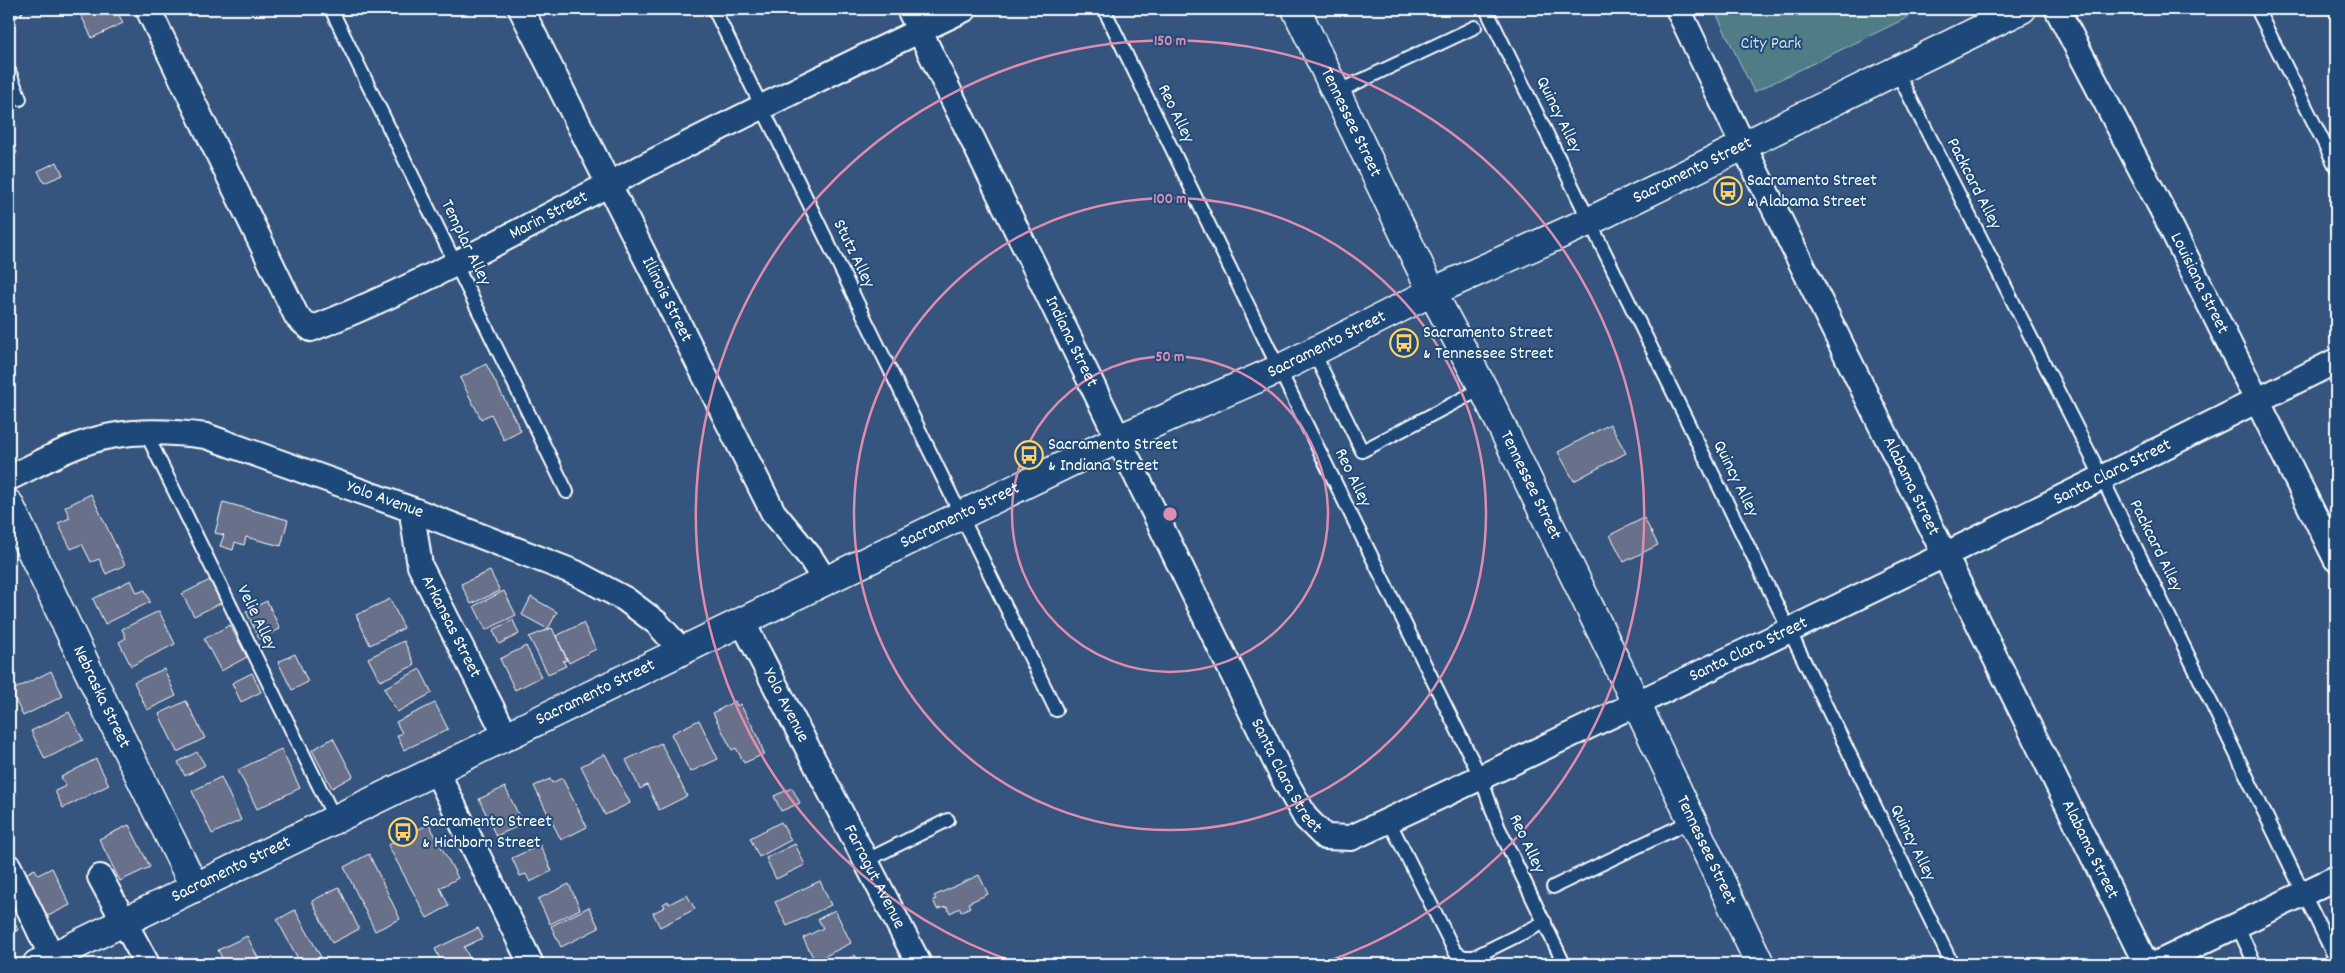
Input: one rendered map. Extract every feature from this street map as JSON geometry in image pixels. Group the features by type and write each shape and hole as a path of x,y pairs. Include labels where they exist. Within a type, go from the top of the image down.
{"main road":[{"name":"Tennessee Street","path":"1296,9 1432,292 1483,388 1760,964"},
{"name":"Sacramento Street","path":"44,961 1118,439 1279,369 1432,292 1590,221 2022,9"},
{"name":"Nebraska Street","path":"9,504 105,708 195,888"}],"street":[{"name":"Marin Street","path":"148,9 297,317 311,329 349,314 456,264 761,106 965,9"},
{"name":"Illinois Street","path":"521,9 773,512 810,557 814,586"},
{"name":"Indiana Street","path":"909,9 1233,674"},
{"name":"Alabama Street","path":"1678,9 2146,964"},
{"name":"Louisiana Street","path":"2057,9 2168,221 2336,559"},
{"name":"Santa Clara Street","path":"1233,674 1306,818 1325,837 1351,838 1636,705 1945,556 2336,361"},
{"name":"Yolo Avenue","path":"9,478 63,452 111,436 170,431 206,436 416,511 576,573 617,594 657,623 682,651"},
{"name":"Arkansas Street","path":"416,511 412,520 420,566 506,736"},
{"name":"Yolo Avenue","path":"742,621 830,788"},
{"path":"436,770 531,964"},
{"name":"Farragut Avenue","path":"830,788 919,964"},
{"path":"9,867 44,961"},
{"path":"100,877 126,921 147,964"},
{"path":"2156,964 2336,878"}],"lane":[{"path":"9,12 16,9"},
{"name":"Templar Alley","path":"331,9 567,492"},
{"name":"Stutz Alley","path":"714,9 1056,710"},
{"name":"Reo Alley","path":"1104,9 1481,778 1498,826 1564,964"},
{"name":"Quincy Alley","path":"1486,9 1952,964"},
{"path":"2257,9 2336,167"},
{"path":"1337,92 1475,27"},
{"name":"Packcard Alley","path":"1896,70 2102,478 2336,960"},
{"path":"9,71 20,99"},
{"path":"1313,351 1362,451 1483,388"},
{"name":"Velie Alley","path":"146,433 335,819"},
{"path":"866,860 948,820"},
{"path":"1389,821 1455,952 1464,957 1474,957 1545,922"},
{"path":"1553,887 1692,821"},
{"path":"2237,925 2255,964"}],"green space":[{"name":"City Park","path":"1714,9 1925,9 1754,92"}],"building":[{"path":"78,9 116,9 123,23 92,38"},
{"path":"9,134 17,153 9,157"},
{"path":"57,162 63,175 44,183 38,171"},
{"path":"486,364 521,431 504,440 491,414 481,419 460,378"},
{"path":"1610,424 1626,453 1574,481 1558,452"},
{"path":"91,494 125,565 106,574 99,559 91,562 82,544 71,549 58,523 70,518 65,507"},
{"path":"223,502 288,520 281,546 246,537 244,545 235,542 233,550 220,546 224,535 215,533"},
{"path":"1644,518 1658,545 1624,562 1610,535"},
{"path":"490,571 500,591 471,604 461,584"},
{"path":"131,580 137,593 145,590 150,602 105,624 93,599"},
{"path":"210,580 221,603 194,616 182,594"},
{"path":"504,591 516,615 486,630 474,606"},
{"path":"531,597 557,612 548,629 522,615"},
{"path":"390,599 404,628 370,645 356,615"},
{"path":"267,601 280,629 259,639 246,611"},
{"path":"159,611 175,644 131,666 119,642 126,638 122,629"},
{"path":"513,620 519,634 499,644 493,630"},
{"path":"583,623 596,649 569,663 556,636"},
{"path":"230,625 247,657 221,671 204,639"},
{"path":"552,628 567,660 563,661 566,666 548,674 529,637"},
{"path":"404,641 415,665 380,681 368,658"},
{"path":"526,646 541,677 515,690 500,659"},
{"path":"295,654 308,682 292,690 278,662"},
{"path":"164,669 176,696 147,710 134,682"},
{"path":"420,669 432,693 397,712 384,688"},
{"path":"51,671 63,696 23,716 11,691"},
{"path":"252,673 261,692 241,702 232,683"},
{"path":"186,701 205,738 177,752 159,714"},
{"path":"735,701 737,706 740,704 758,736 764,754 744,763 736,748 732,750 713,713"},
{"path":"435,703 448,729 404,750 397,736 402,733 396,722"},
{"path":"69,712 83,740 45,759 31,731"},
{"path":"699,720 718,759 690,772 671,734"},
{"path":"333,738 353,776 332,788 312,750"},
{"path":"661,743 687,796 659,810 647,785 640,789 626,760"},
{"path":"281,749 300,788 257,809 238,770"},
{"path":"197,752 205,765 185,776 178,762"},
{"path":"605,754 630,803 605,815 581,766"},
{"path":"96,759 109,785 63,808 55,791 66,786 61,777"},
{"path":"221,777 241,820 212,834 192,791"},
{"path":"562,778 587,827 561,840 534,786 550,779 552,783"},
{"path":"505,787 523,824 496,836 479,799"},
{"path":"792,788 800,803 781,811 774,796"},
{"path":"781,822 791,840 759,857 750,838"},
{"path":"429,824 458,878 440,888 449,906 427,918 388,845"},
{"path":"129,825 150,867 120,881 99,839"},
{"path":"795,844 805,865 776,879 766,858"},
{"path":"540,845 552,871 530,882 526,874 520,876 512,858"},
{"path":"369,854 400,919 375,931 344,867"},
{"path":"52,868 70,905 44,918 23,875 35,869 38,875"},
{"path":"979,875 988,894 968,903 970,907 961,912 960,908 950,913 947,907 937,909 933,900 936,899 934,896"},
{"path":"820,881 831,905 787,926 775,902"},
{"path":"569,884 580,909 550,924 538,899"},
{"path":"339,887 359,929 332,943 312,901"},
{"path":"687,895 695,909 660,927 653,913 665,907 663,904 668,901 669,904"},
{"path":"589,907 599,928 561,947 551,926"},
{"path":"9,910 18,930 9,935"},
{"path":"295,910 321,957 308,964 301,964 277,920"},
{"path":"835,910 851,943 815,961 803,938 823,928 818,919"},
{"path":"478,928 483,938 464,947 472,963 428,964 440,959 435,949"},
{"path":"247,936 261,964 225,964 218,950"},
{"path":"855,955 860,964 838,964"},
{"path":"1913,955 1917,964 1894,964"},
{"path":"628,959 631,964 617,964"}],"place":[{"name":"Sacramento Street & Alabama Street","path":"1728,191"},
{"name":"Sacramento Street & Tennessee Street","path":"1404,343"},
{"name":"Sacramento Street & Indiana Street","path":"1029,455"},
{"name":"Sacramento Street & Hichborn Street","path":"403,832"}]}
